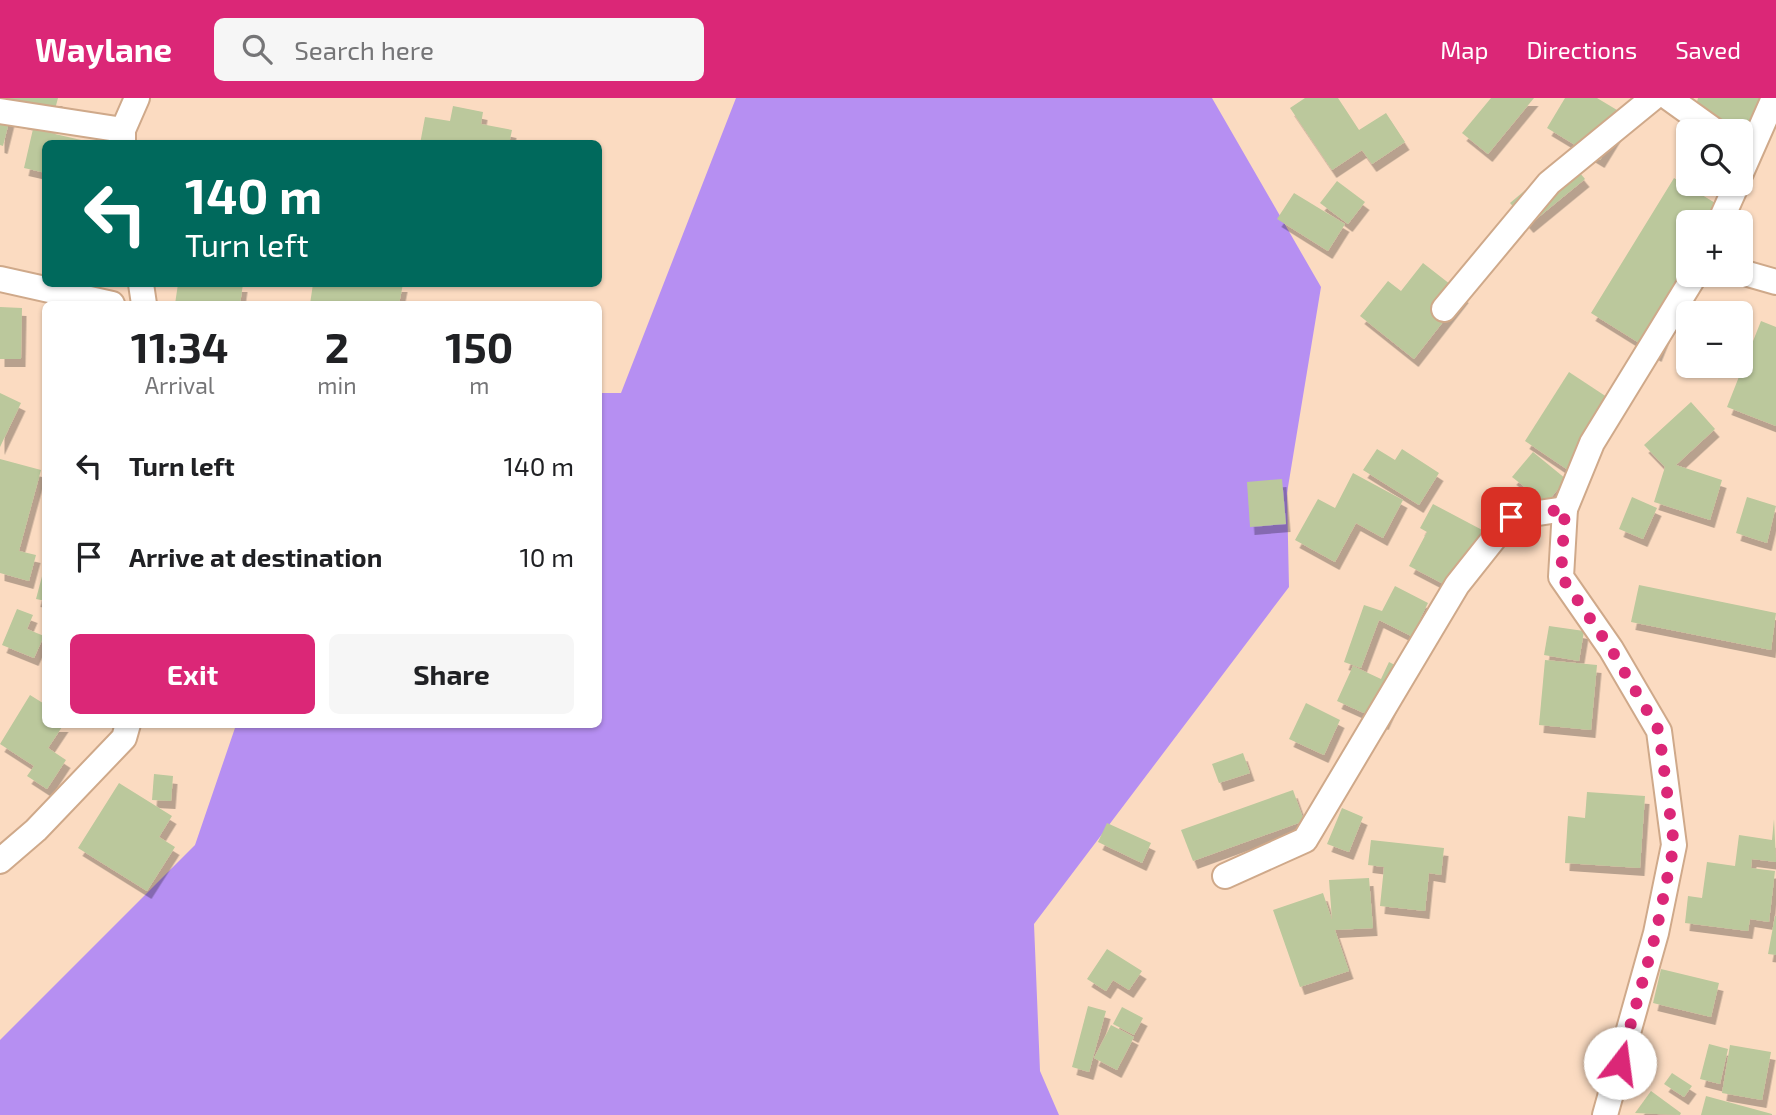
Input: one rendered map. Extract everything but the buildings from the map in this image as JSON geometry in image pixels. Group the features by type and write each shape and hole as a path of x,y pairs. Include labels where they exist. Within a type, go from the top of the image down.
{"street":[{"path":"0,111 123,137 137,98"},
{"path":"1444,309 1549,183 1653,98"},
{"path":"1669,98 1698,119"},
{"path":"1753,141 1774,98"},
{"path":"1753,275 1776,282"},
{"path":"0,279 99,301"},
{"path":"1605,1115 1656,933 1674,845 1659,731 1611,649 1561,576 1565,509 1592,443 1688,287"},
{"path":"1225,876 1304,840 1457,585 1511,517 1565,509"},
{"path":"0,861 36,830 124,738 127,728"}],"shaded area":[{"path":"736,98 1212,98 1321,287 1287,493 1289,587 1034,924 1040,1071 1059,1115 0,1115 0,1040 195,845 235,728 602,728 602,393 621,393"}],"route":[{"path":"1511,517 1565,509 1561,576 1611,649 1659,731 1674,845 1656,933 1620,1063"}]}
